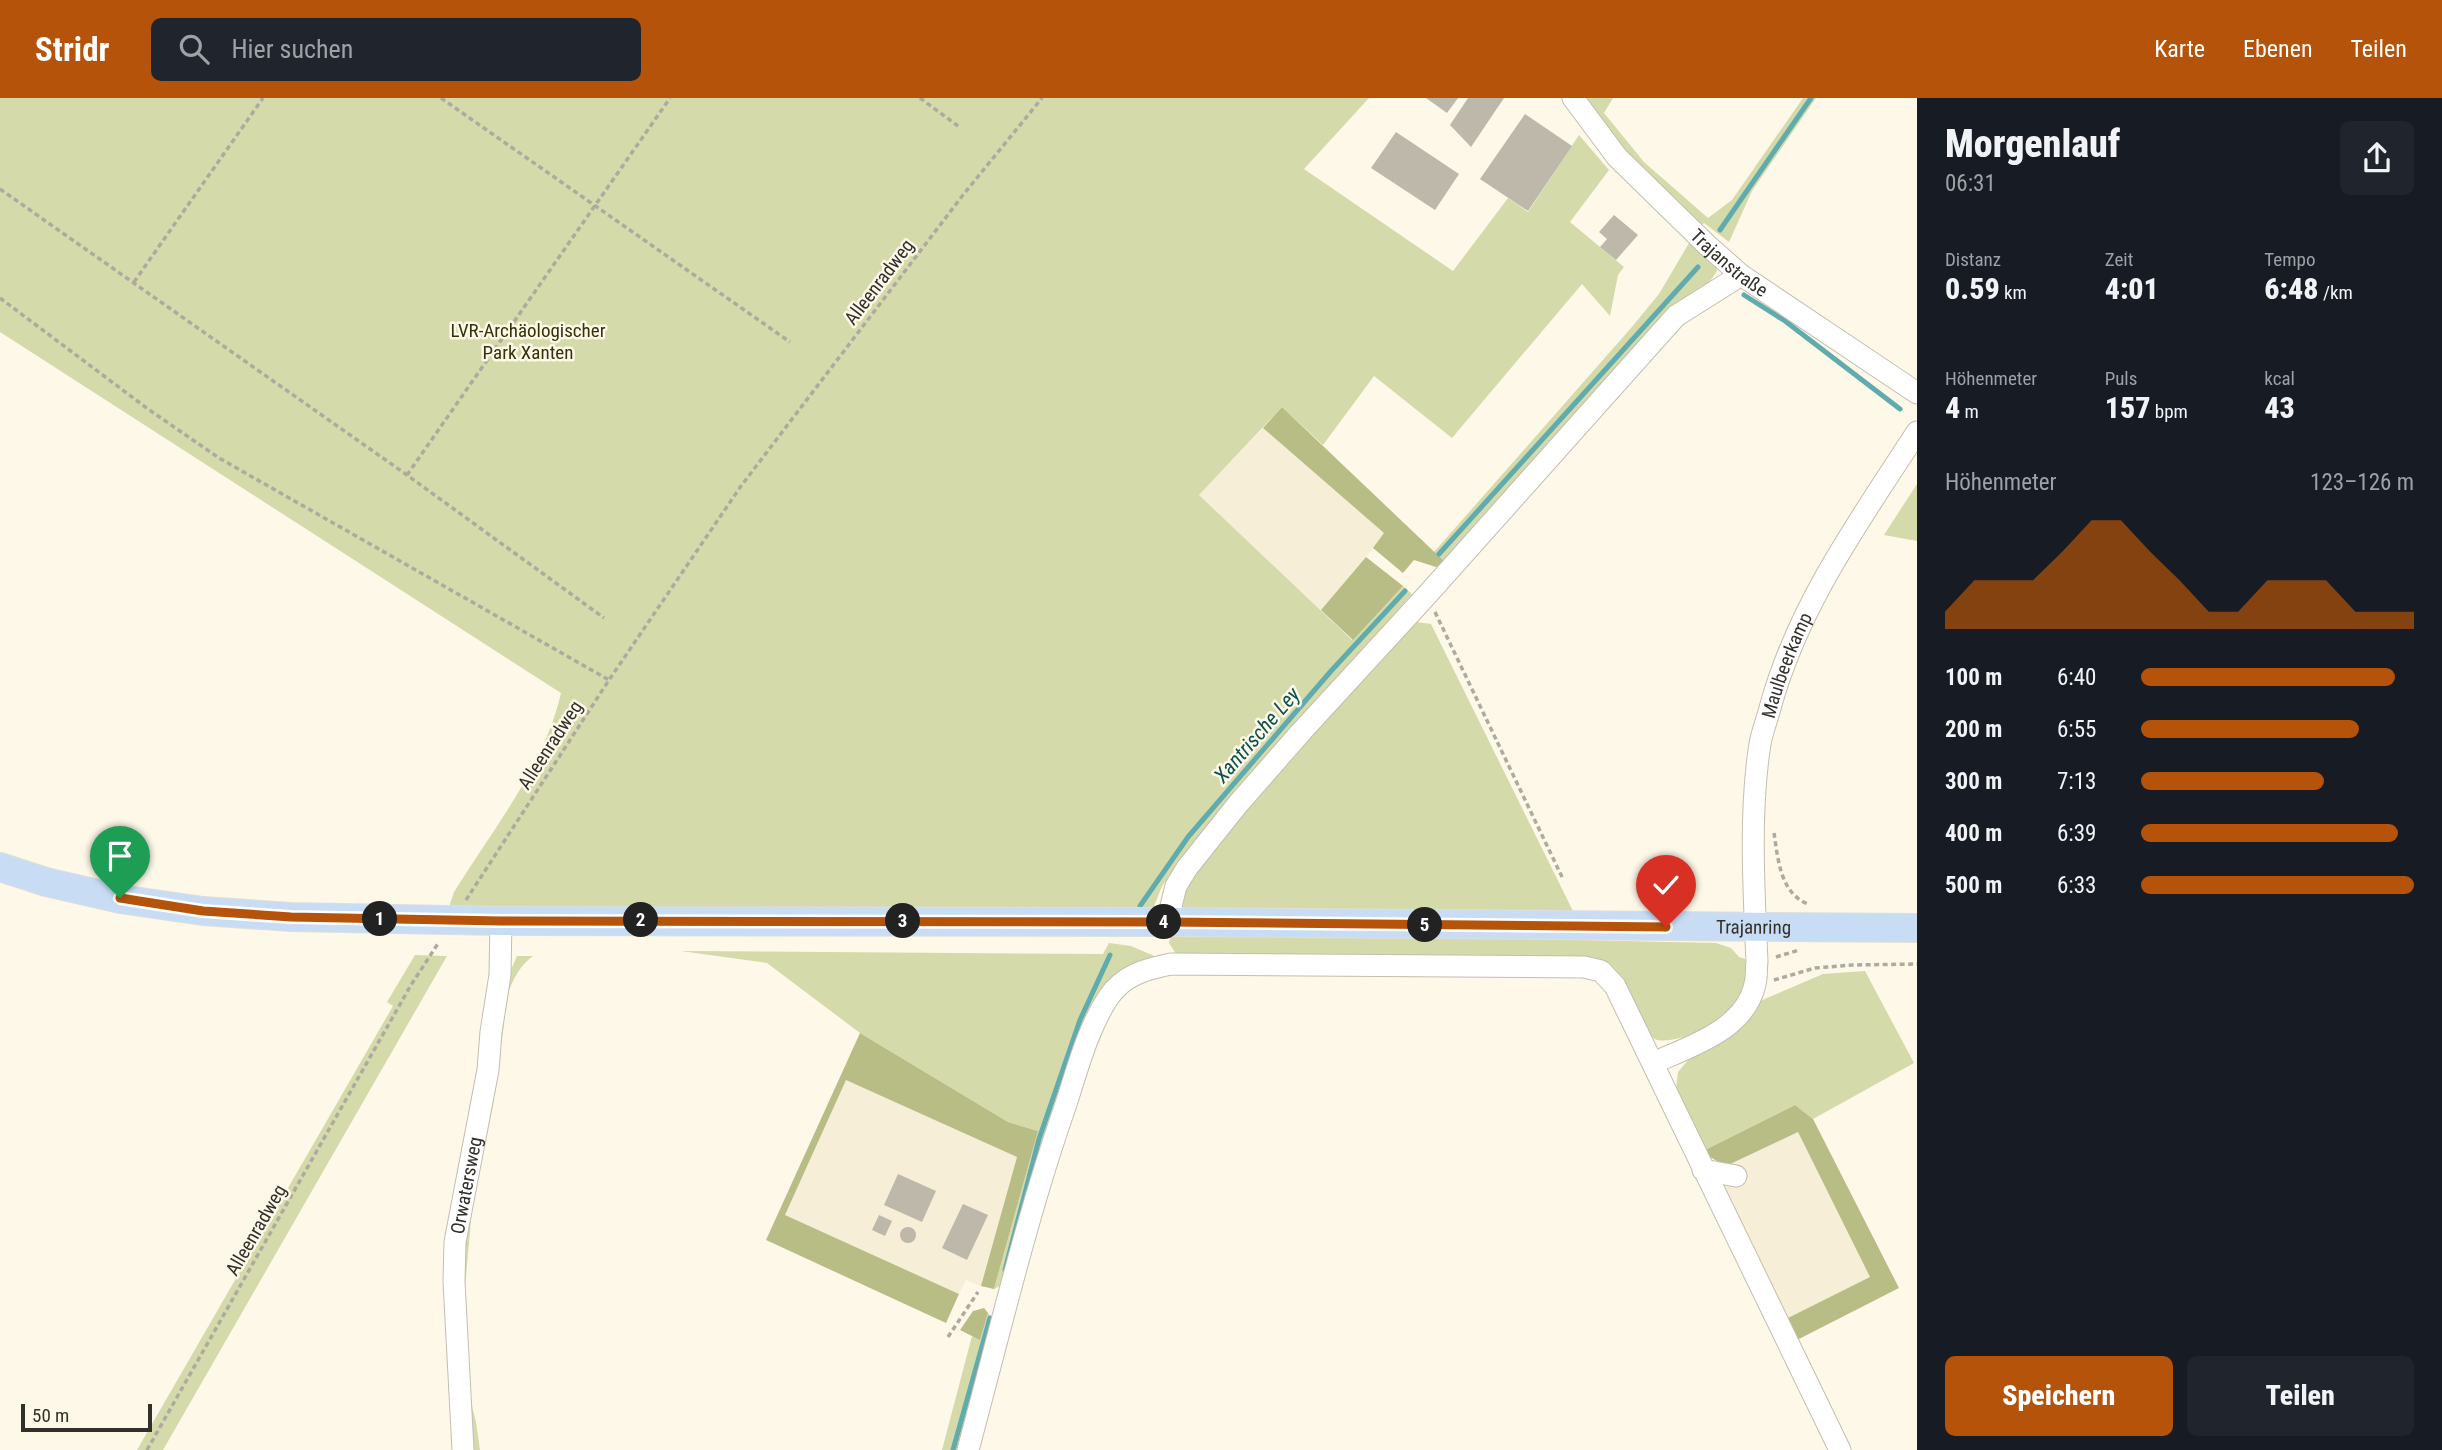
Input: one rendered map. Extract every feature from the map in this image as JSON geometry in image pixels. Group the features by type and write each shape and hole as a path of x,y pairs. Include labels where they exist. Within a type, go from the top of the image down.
{"main road":[{"name":"Trajanring","path":"0,867 47,882 120,898 203,911 291,917 501,921 1167,922 1917,928"}],"street":[{"name":"Trajanstraße","path":"1573,98 1617,157 1707,246 1741,275 1917,393"},
{"path":"1167,922 1176,886 1238,804 1676,316 1741,275"},
{"name":"Maulbeerkamp","path":"1755,985 1757,962 1754,823 1760,743 1776,687 1793,639 1814,596 1837,555 1917,432"},
{"name":"Orwatersweg","path":"463,1450 454,1283 455,1242 488,1070 500,975 501,921"},
{"path":"968,1450 1047,1159 1088,1039 1108,999 1132,975 1171,964 1584,967 1601,971 1615,986 1840,1450"},
{"path":"1653,1063 1721,1031 1746,1006 1755,985"},
{"path":"1703,1170 1735,1176"}],"path":[{"path":"134,282 263,98"},
{"path":"441,98 790,342"},
{"path":"407,474 670,98"},
{"path":"920,98 958,125"},
{"name":"Alleenradweg","path":"147,1450 404,997 609,680 741,486 963,195 1042,98"},
{"path":"0,189 407,474 604,618"},
{"path":"0,298 148,409 219,458 609,680"},
{"path":"1427,595 1563,879"},
{"path":"1773,828 1780,869 1789,890 1798,900 1818,906"},
{"path":"1757,962 1802,949"},
{"path":"1755,985 1815,968 1917,964"},
{"path":"948,1336 978,1292"}],"shaded area":[{"path":"1263,428 1385,534 1321,610 1199,495"},
{"path":"846,1079 1017,1157 981,1286 966,1280 959,1294 785,1215"},
{"path":"1798,1132 1871,1277 1788,1319 1721,1181 1726,1166"}],"green space":[{"name":"LVR-Archäologischer Park Xanten","path":"0,98 1369,98 1304,169 1453,271 1508,198 1528,212 1579,135 1609,170 1570,222 1624,267 1618,275 1610,316 1582,284 1452,438 1374,376 1323,445 1282,407 1199,495 1352,640 1403,586 1412,594 1252,775 1162,886 1151,914 449,907 454,892 530,772 543,746 561,693 0,332"},
{"path":"1579,98 1613,98 1604,113 1644,162 1708,218 1732,200 1803,98 1816,98 1752,191 1729,242 1704,223 1701,225 1632,164"},
{"path":"1692,238 1714,257 1717,271 1706,287 1446,563 1434,552 1659,294"},
{"path":"1282,407 1446,563 1436,567 1414,560 1403,573 1373,548 1384,533 1263,428"},
{"path":"1917,484 1917,541 1884,535"},
{"path":"1366,557 1403,586 1353,640 1321,610"},
{"path":"1416,622 1431,624 1573,911 1174,915 1178,895 1239,813"},
{"path":"1172,931 1716,943 1731,948 1739,957 1745,959 1750,983 1739,1002 1721,1021 1692,1034 1662,1040 1649,1035 1644,1028 1616,973 1176,954 1169,943"},
{"path":"1109,943 1131,946 1159,958 1107,987 1006,1283 994,1289 1038,1131 1008,1122 860,1033 767,963 681,951 1103,954"},
{"path":"415,955 447,956 163,1450 137,1450 393,1006 387,1002"},
{"path":"517,956 533,956 520,969 507,996 492,1110 475,1175 465,1288 464,1375 480,1450 465,1450 458,1285 502,990"},
{"path":"1865,971 1914,1063 1813,1119 1795,1105 1701,1152 1675,1098 1678,1072 1694,1053 1721,1041 1743,1026 1760,1001 1823,974"},
{"path":"860,1033 1008,1122 1038,1131 994,1289 981,1286 1017,1157 846,1080 785,1215 959,1294 946,1323 766,1240"},
{"path":"1795,1105 1813,1119 1899,1288 1793,1342 1784,1320 1870,1277 1798,1132 1726,1166 1701,1152"},
{"path":"984,1308 988,1313 980,1340 960,1330 973,1311"},
{"path":"988,1313 997,1325 963,1450 942,1450 972,1336 980,1339"}],"building":[{"path":"1426,98 1458,98 1447,113"},
{"path":"1468,98 1504,98 1471,147 1450,125"},
{"path":"1525,114 1572,146 1528,211 1480,179"},
{"path":"1396,132 1459,174 1435,210 1371,168"},
{"path":"1614,215 1638,235 1616,260 1600,247 1607,239 1599,232"},
{"path":"898,1174 936,1191 922,1222 884,1205"},
{"path":"963,1204 988,1215 967,1260 942,1248"},
{"path":"879,1215 892,1221 885,1236 872,1230"},
{"path":"908,1227 914,1229 914,1241 908,1243 902,1241 900,1235 902,1229"}],"waterway":[{"name":"Xantrische Ley","path":"1720,230 1811,98"},
{"name":"Xantrische Ley","path":"1439,554 1698,267"},
{"path":"1744,295 1785,321 1900,409"},
{"name":"Xantrische Ley","path":"1140,906 1188,837 1331,671 1405,591"},
{"name":"Xantrische Ley","path":"1005,1270 1039,1139 1080,1020 1110,955"},
{"name":"Xantrische Ley","path":"953,1450 990,1318"}],"route":[{"path":"120,898 247,915 501,921 1167,922 1666,927"}]}
